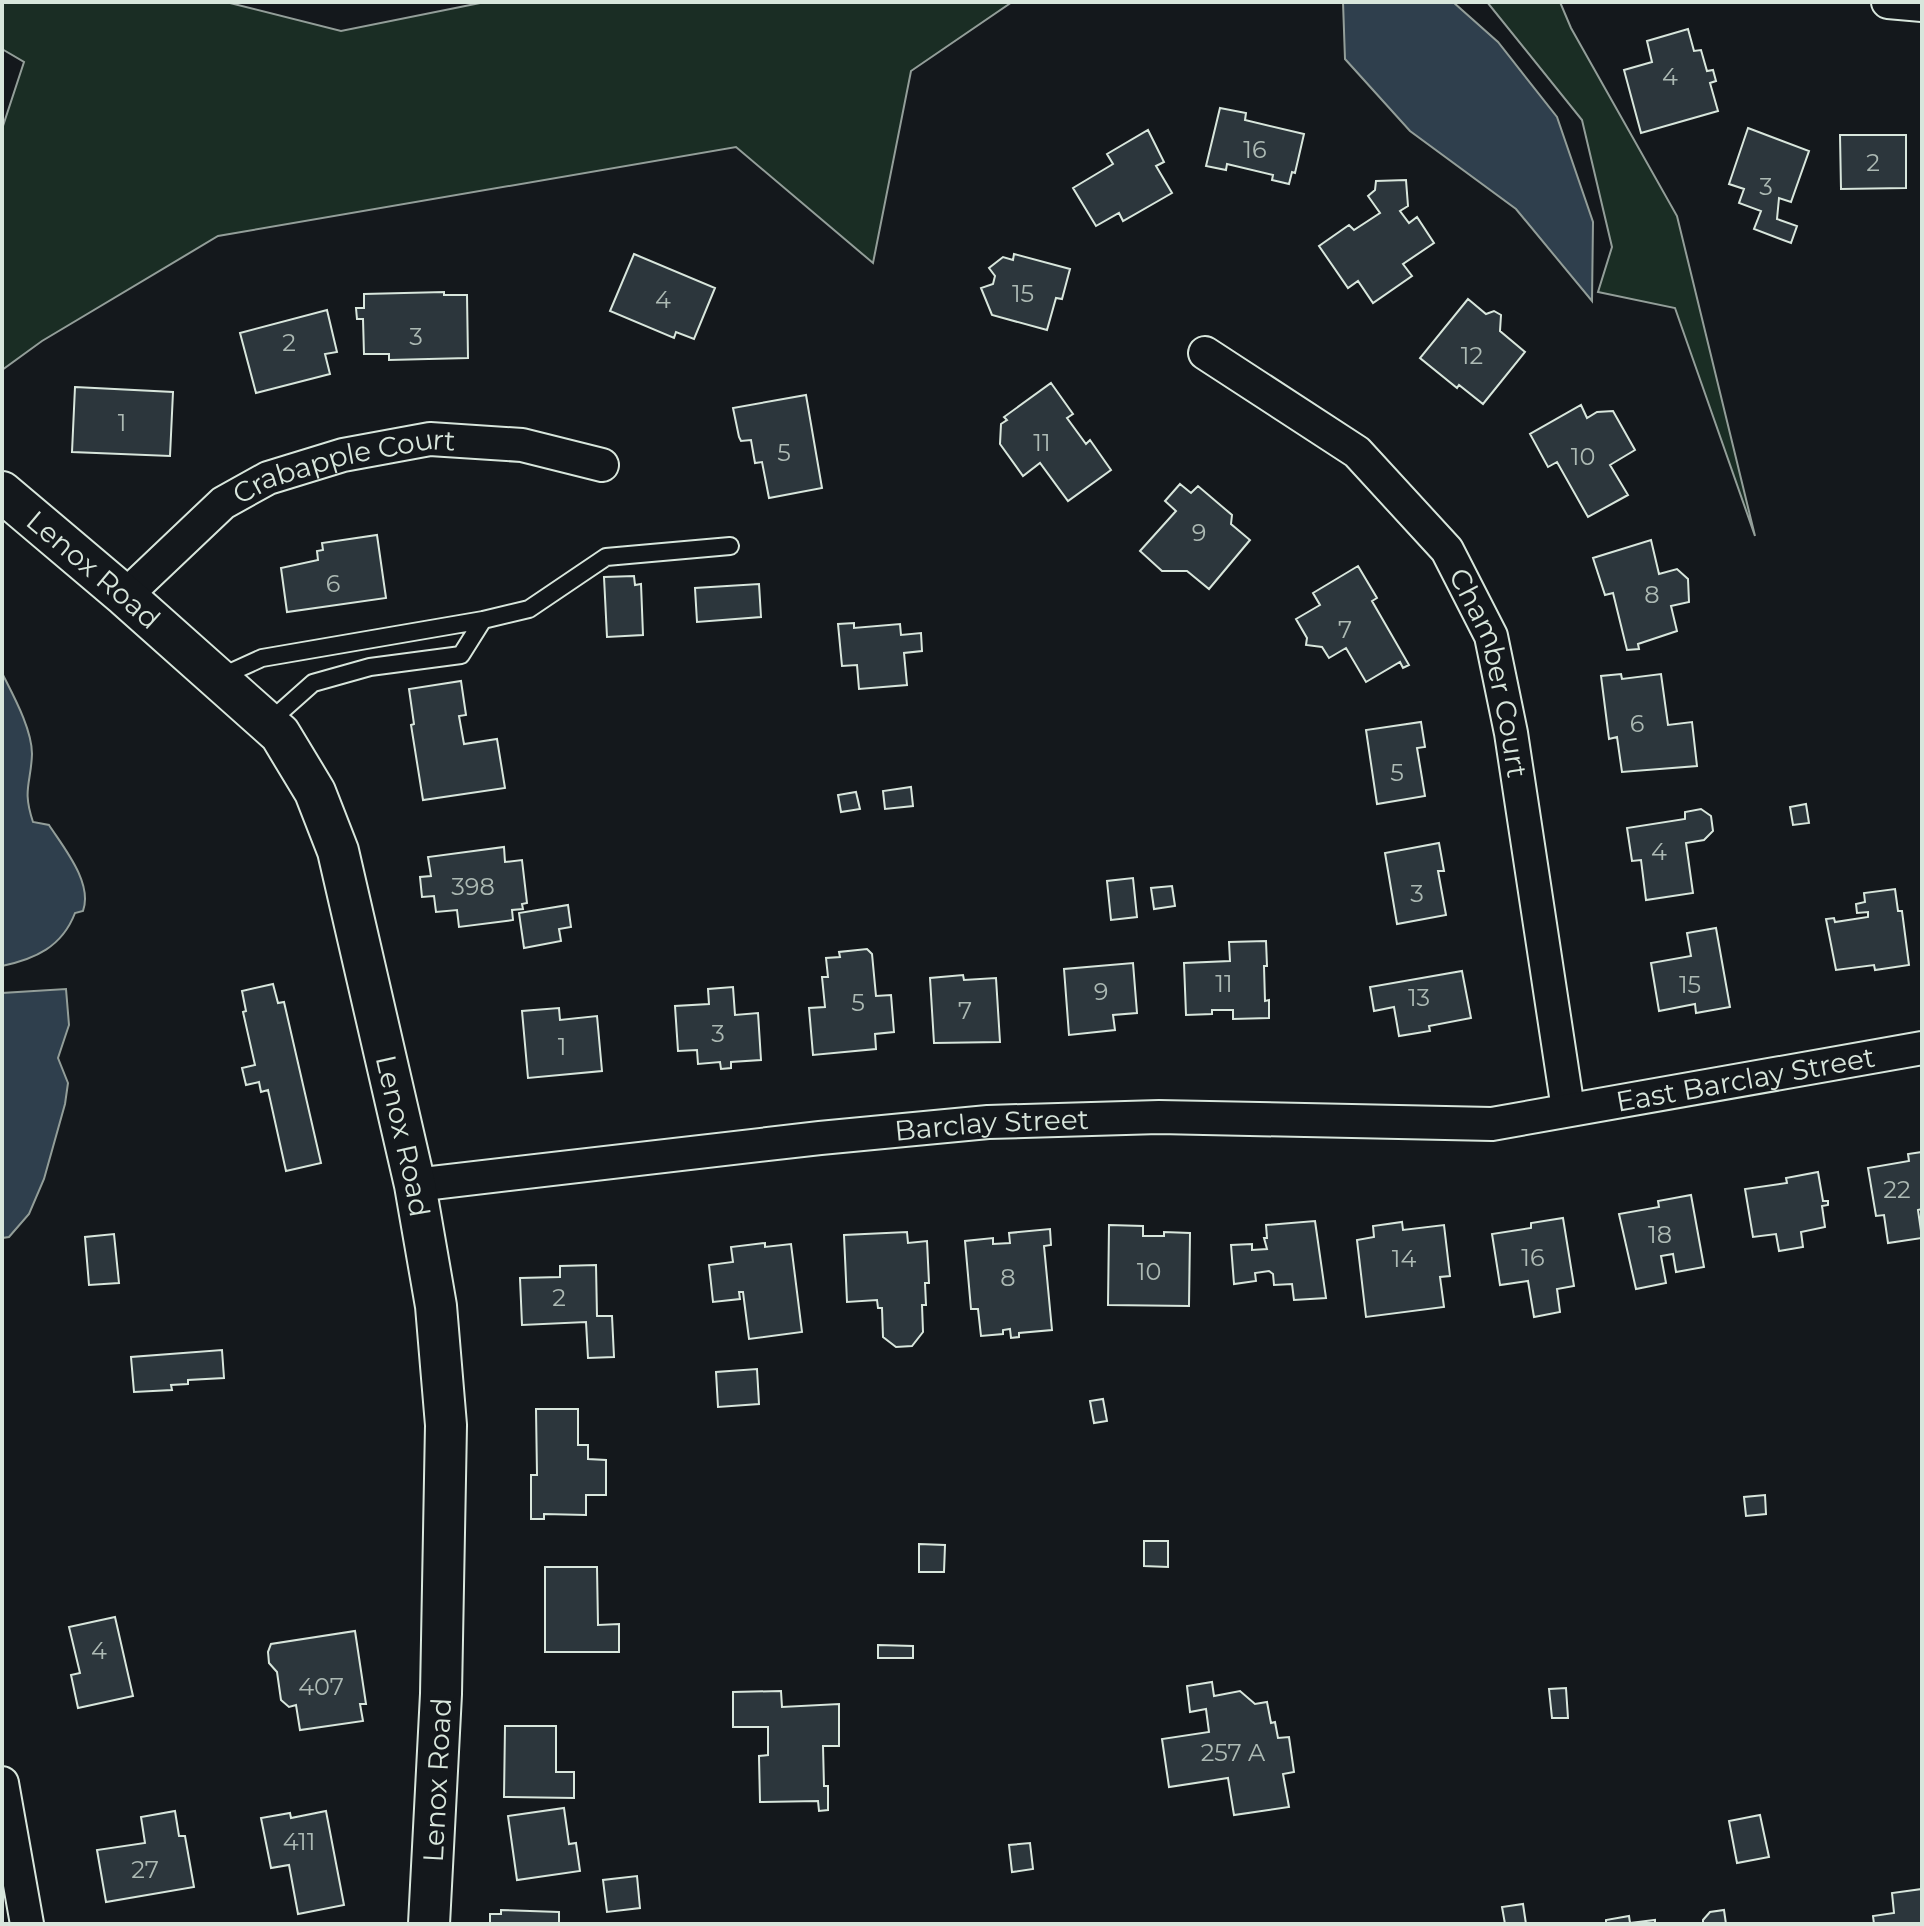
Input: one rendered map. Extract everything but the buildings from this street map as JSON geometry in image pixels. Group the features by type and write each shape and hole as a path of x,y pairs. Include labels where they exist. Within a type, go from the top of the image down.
{"street":[{"path":"1888,2 1922,5"},
{"name":"Chamber Court","path":"1205,353 1357,452 1447,550 1491,636 1511,733 1568,1109"},
{"name":"Crabapple Court","path":"125,596 223,503 268,478 343,455 430,439 522,445 602,465"},
{"name":"Lenox Road","path":"2,492 280,734 315,792 338,851 415,1185 436,1306 446,1425 441,1694 429,1924"},
{"name":"East Barclay Street","path":"1568,1109 1922,1048"},
{"name":"Barclay Street","path":"415,1185 820,1138 988,1122 1159,1117 1492,1124 1568,1109"},
{"path":"2,1783 27,1924"}],"lane":[{"path":"217,678 262,658 483,620 529,609 606,557 730,546"},
{"path":"267,724 313,683 370,667 461,655 483,620"},
{"path":"345,642 370,667"}],"green space":[{"path":"2,2 226,2 341,31 485,2 1012,2 911,71 873,263 736,147 218,236 42,341 2,370 2,129 24,62 2,49"},
{"path":"1487,2 1560,2 1571,28 1677,216 1755,536 1675,308 1598,292 1612,247 1582,120"}],"water":[{"path":"1343,2 1453,2 1498,42 1557,117 1593,222 1592,301 1516,209 1410,131 1345,59"},
{"path":"2,673 29,734 32,754 28,794 33,822 49,825 62,844 81,878 85,900 83,911 75,913 55,943 26,960 2,966"},
{"path":"66,989 69,1025 58,1058 68,1083 65,1104 44,1179 29,1214 9,1237 2,1238 2,993"}]}
